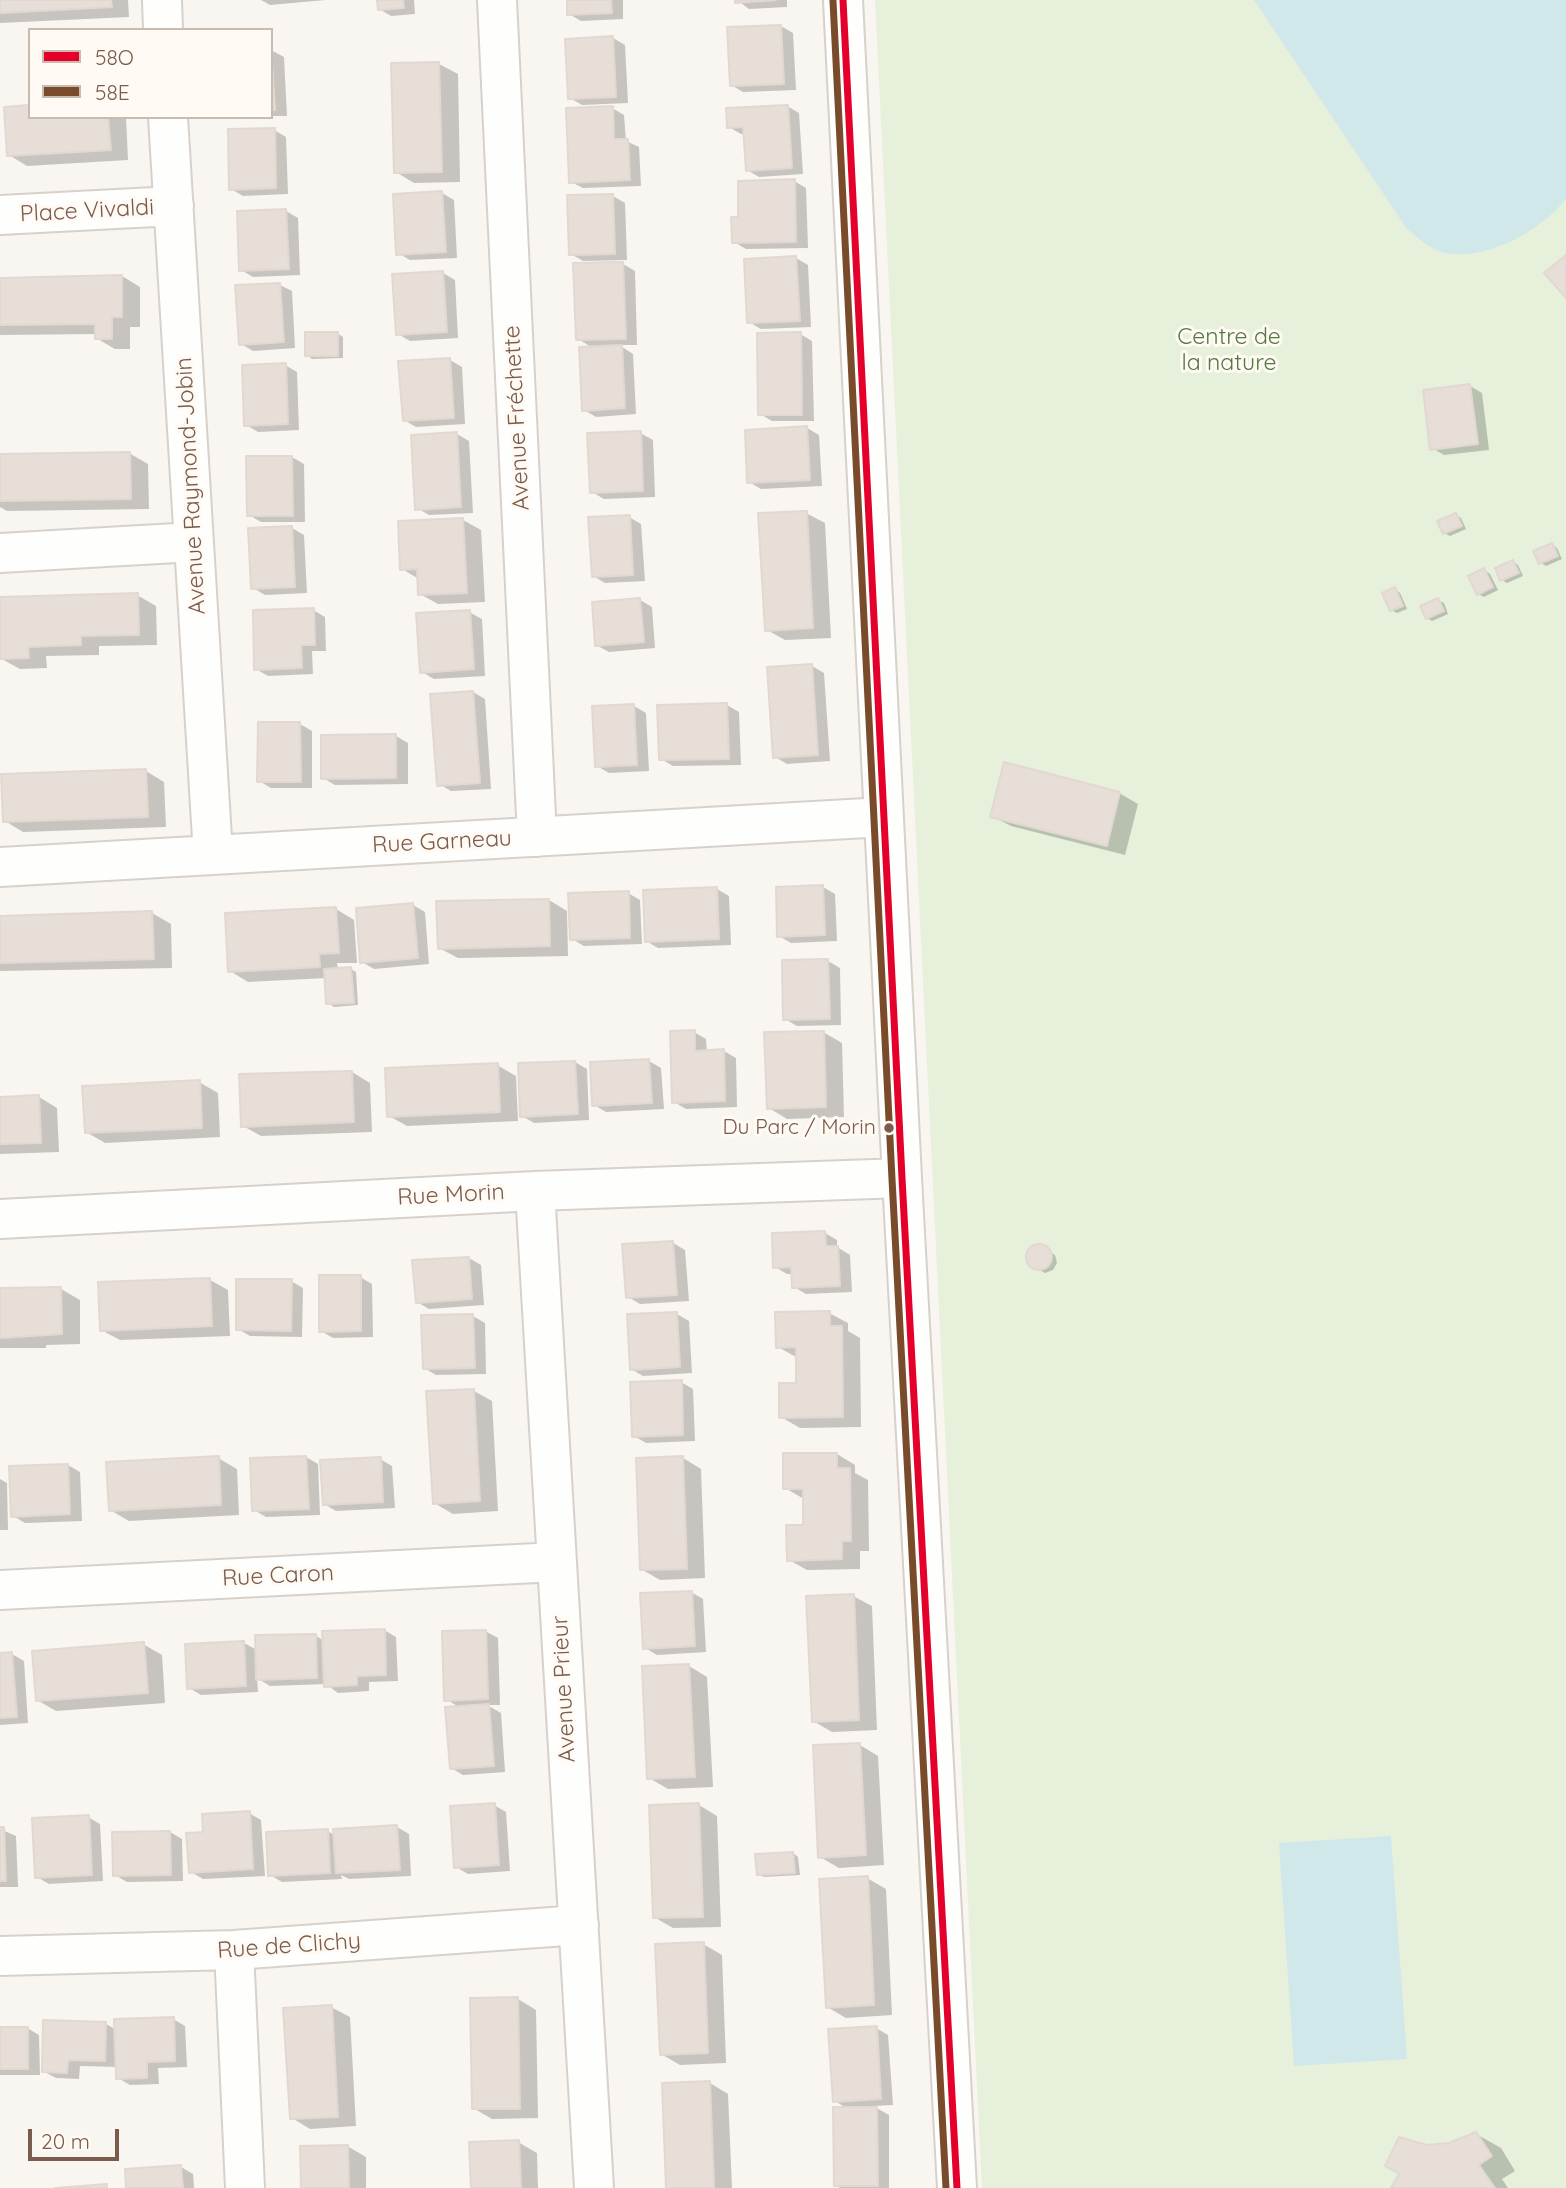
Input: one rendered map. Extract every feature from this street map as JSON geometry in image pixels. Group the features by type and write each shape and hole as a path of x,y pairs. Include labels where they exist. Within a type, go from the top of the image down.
{"street":[{"path":"162,0 163,28"},
{"name":"Avenue Fréchette","path":"497,0 537,837"},
{"path":"844,0 902,1178 957,2188"},
{"name":"Avenue Raymond-Jobin","path":"169,119 213,855"},
{"name":"Place Vivaldi","path":"0,215 174,206"},
{"path":"0,553 194,542"},
{"name":"Rue Garneau","path":"0,867 884,817"},
{"name":"Rue Morin","path":"0,1219 535,1191 902,1178"},
{"name":"Avenue Prieur","path":"535,1191 594,2188"},
{"name":"Rue Caron","path":"0,1590 557,1562"},
{"name":"Rue de Clichy","path":"0,1956 234,1950 579,1925"},
{"path":"234,1950 245,2188"}],"green space":[{"name":"Centre de la nature","path":"875,0 1566,0 1566,2188 982,2188"}],"water":[{"path":"1254,0 1566,0 1566,199 1542,223 1491,249 1455,254 1439,251 1426,244 1407,229"},
{"path":"1391,1836 1407,2059 1294,2066 1279,1843"}],"building":[{"path":"0,0 111,0 112,7 0,13"},
{"path":"377,0 403,0 404,8 378,10"},
{"path":"567,0 611,0 612,13 567,15"},
{"path":"735,0 776,0 735,3"},
{"path":"781,25 784,84 730,86 727,27"},
{"path":"613,36 616,97 568,99 565,39"},
{"path":"439,62 442,172 394,173 391,63"},
{"path":"273,79 275,110 273,110"},
{"path":"28,105 28,119 108,119 111,150 7,156 4,107"},
{"path":"788,105 792,168 746,171 743,127 727,128 726,108"},
{"path":"613,106 614,139 628,139 630,180 569,183 566,108"},
{"path":"275,128 276,188 229,190 228,129"},
{"path":"795,179 796,242 732,243 731,217 738,217 738,181"},
{"path":"442,191 446,252 396,255 393,194"},
{"path":"613,194 615,254 569,255 567,195"},
{"path":"286,209 289,269 239,271 237,211"},
{"path":"1566,255 1566,298 1544,273"},
{"path":"796,256 800,321 747,323 744,259"},
{"path":"623,262 626,339 576,340 573,263"},
{"path":"443,271 447,332 396,335 392,274"},
{"path":"122,275 122,317 112,317 112,339 95,339 95,324 0,325 0,278"},
{"path":"280,283 284,342 239,345 235,285"},
{"path":"305,332 338,332 338,356 305,356"},
{"path":"801,332 802,415 758,415 757,333"},
{"path":"622,345 625,408 582,411 579,347"},
{"path":"450,358 454,418 403,421 398,361"},
{"path":"286,363 288,424 244,426 242,365"},
{"path":"1470,384 1478,444 1430,450 1423,390"},
{"path":"807,426 810,480 747,483 745,430"},
{"path":"641,431 643,491 590,493 587,433"},
{"path":"457,432 461,507 415,510 411,435"},
{"path":"130,452 131,499 0,501 0,454"},
{"path":"246,456 292,456 293,516 247,516"},
{"path":"807,511 813,628 765,631 758,513"},
{"path":"1456,513 1462,526 1443,534 1437,521"},
{"path":"630,515 633,575 592,577 588,517"},
{"path":"463,518 467,593 418,595 417,569 400,570 398,521"},
{"path":"292,526 295,587 251,589 248,528"},
{"path":"1552,543 1558,556 1539,564 1533,551"},
{"path":"1513,560 1519,573 1500,581 1495,568"},
{"path":"1484,568 1493,587 1477,595 1468,576"},
{"path":"1395,587 1403,606 1390,611 1382,593"},
{"path":"138,593 139,635 81,636 81,645 28,647 29,658 0,659 0,597"},
{"path":"640,598 644,642 595,646 592,602"},
{"path":"1438,598 1444,611 1426,619 1420,606"},
{"path":"314,608 315,645 301,645 302,668 254,670 253,610"},
{"path":"470,610 474,669 420,673 416,613"},
{"path":"812,664 818,755 773,758 767,667"},
{"path":"473,691 480,783 437,786 430,694"},
{"path":"727,703 729,759 659,760 657,705"},
{"path":"634,704 637,765 595,767 592,706"},
{"path":"258,722 300,722 301,782 257,782"},
{"path":"396,734 396,778 321,779 321,735"},
{"path":"1004,762 1120,792 1107,846 990,817"},
{"path":"146,769 148,817 3,822 1,774"},
{"path":"823,885 825,935 777,937 776,887"},
{"path":"717,887 719,939 645,942 643,890"},
{"path":"629,891 630,938 570,940 568,893"},
{"path":"549,899 550,946 438,949 436,901"},
{"path":"413,903 418,958 360,963 356,908"},
{"path":"336,907 339,953 319,954 320,967 228,972 225,913"},
{"path":"152,911 154,959 0,963 0,916"},
{"path":"828,959 830,1019 783,1020 782,960"},
{"path":"351,967 354,1003 326,1004 324,969"},
{"path":"695,1030 695,1051 724,1049 725,1101 672,1103 670,1031"},
{"path":"824,1031 826,1107 767,1109 764,1032"},
{"path":"649,1059 652,1103 592,1106 590,1062"},
{"path":"575,1061 578,1114 520,1117 518,1063"},
{"path":"498,1063 500,1112 387,1117 385,1068"},
{"path":"352,1071 354,1122 241,1127 239,1074"},
{"path":"200,1080 202,1128 85,1133 82,1086"},
{"path":"39,1095 41,1143 0,1144 0,1097"},
{"path":"825,1231 826,1246 838,1246 840,1286 792,1288 791,1267 773,1268 772,1233"},
{"path":"673,1241 677,1295 626,1298 622,1244"},
{"path":"1039,1244 1048,1248 1052,1257 1048,1266 1039,1270 1030,1266 1026,1257 1030,1248"},
{"path":"469,1257 472,1299 416,1303 412,1260"},
{"path":"319,1275 361,1275 361,1331 319,1332"},
{"path":"210,1278 212,1326 100,1331 98,1282"},
{"path":"236,1279 292,1279 291,1331 236,1330"},
{"path":"61,1287 62,1334 0,1338 0,1288"},
{"path":"830,1311 830,1326 842,1326 843,1417 779,1418 779,1383 796,1383 796,1347 776,1348 775,1312"},
{"path":"677,1312 680,1367 630,1370 627,1314"},
{"path":"473,1314 475,1368 423,1369 421,1315"},
{"path":"682,1380 683,1435 632,1437 630,1382"},
{"path":"474,1389 480,1501 433,1504 426,1391"},
{"path":"783,1453 837,1453 837,1468 850,1468 851,1541 842,1541 842,1559 787,1561 786,1525 803,1525 803,1489 783,1489"},
{"path":"219,1456 221,1505 109,1511 106,1462"},
{"path":"306,1456 309,1509 252,1511 250,1458"},
{"path":"683,1456 687,1569 640,1570 636,1458"},
{"path":"381,1457 383,1502 323,1505 320,1460"},
{"path":"68,1464 70,1514 11,1517 9,1466"},
{"path":"692,1591 695,1646 643,1649 640,1593"},
{"path":"854,1594 859,1720 812,1722 806,1596"},
{"path":"385,1629 386,1675 357,1676 357,1685 324,1687 322,1631"},
{"path":"486,1630 488,1699 444,1701 442,1631"},
{"path":"316,1634 317,1678 256,1680 255,1635"},
{"path":"244,1641 246,1686 187,1689 185,1644"},
{"path":"144,1642 148,1693 36,1701 32,1651"},
{"path":"12,1652 17,1717 0,1718 0,1653"},
{"path":"689,1664 695,1777 647,1779 642,1666"},
{"path":"489,1704 494,1766 450,1769 445,1707"},
{"path":"860,1743 866,1855 818,1858 813,1745"},
{"path":"495,1803 499,1865 454,1868 450,1806"},
{"path":"699,1803 703,1917 653,1918 649,1805"},
{"path":"250,1811 253,1869 189,1873 186,1833 203,1832 202,1814"},
{"path":"89,1815 92,1875 35,1878 32,1818"},
{"path":"397,1825 400,1870 336,1873 333,1829"},
{"path":"0,1827 4,1827 6,1881 0,1881"},
{"path":"328,1829 330,1873 268,1876 266,1832"},
{"path":"170,1831 171,1875 113,1876 112,1832"},
{"path":"793,1852 795,1873 757,1875 755,1854"},
{"path":"868,1876 874,2005 826,2008 819,1879"},
{"path":"704,1942 708,2053 660,2055 655,1944"},
{"path":"518,1997 520,2109 472,2109 470,1998"},
{"path":"332,2005 338,2117 290,2119 283,2008"},
{"path":"174,2017 175,2061 147,2062 147,2078 116,2079 114,2019"},
{"path":"43,2020 106,2022 105,2061 68,2060 67,2073 42,2072"},
{"path":"877,2026 881,2099 833,2102 828,2029"},
{"path":"0,2027 28,2027 28,2069 0,2069"},
{"path":"710,2081 714,2188 666,2188 662,2083"},
{"path":"833,2107 877,2107 878,2186 834,2186"},
{"path":"1476,2132 1492,2156 1479,2165 1495,2188 1391,2188 1399,2174 1385,2166 1399,2137 1427,2145 1449,2143"},
{"path":"519,2140 521,2188 471,2188 469,2142"},
{"path":"348,2145 349,2188 301,2188 300,2146"},
{"path":"181,2165 183,2188 126,2188 125,2169"},
{"path":"107,2184 107,2188 55,2188"}],"transit line":[{"name":"58O","path":"843,0 902,1178 957,2188"},
{"name":"58E","path":"833,1 946,2188"}],"place":[{"name":"Du Parc / Morin","path":"889,1128"}]}
